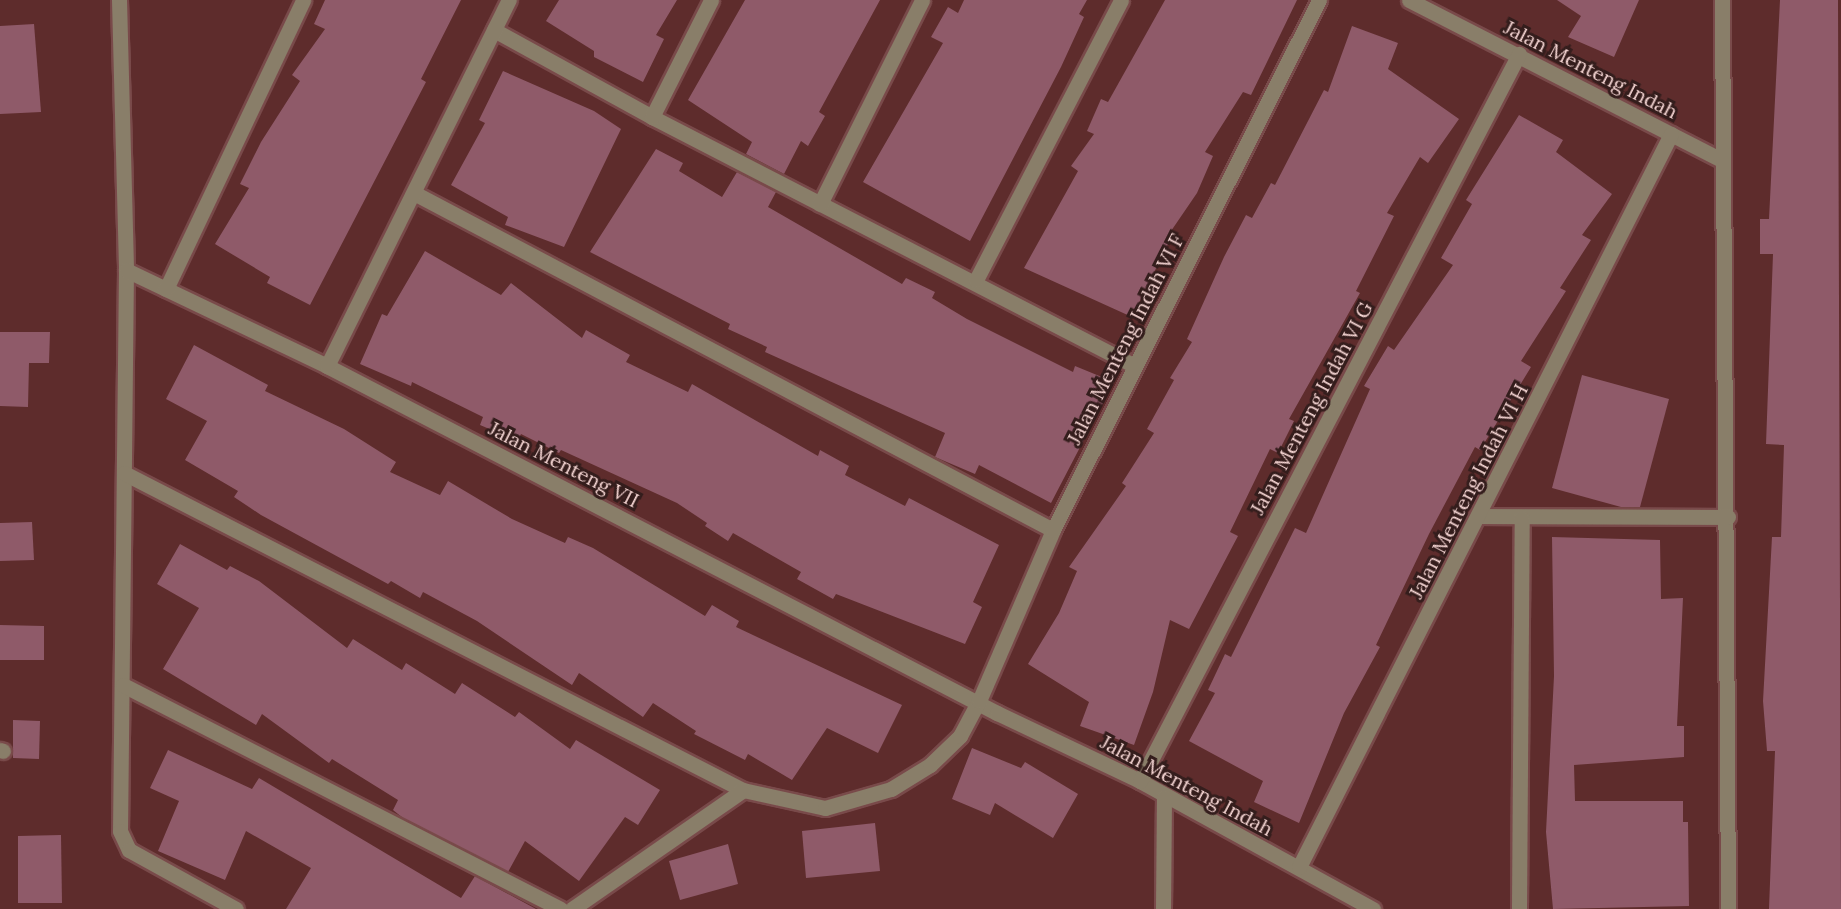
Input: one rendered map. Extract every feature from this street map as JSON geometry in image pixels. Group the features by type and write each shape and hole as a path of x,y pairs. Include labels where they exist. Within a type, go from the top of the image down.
{"street":[{"path":"119,0 126,270 120,831 129,850 236,909"},
{"path":"166,289 303,0"},
{"path":"327,366 509,0"},
{"path":"652,117 711,0"},
{"path":"820,204 922,0"},
{"path":"976,280 1120,0"},
{"name":"Jalan Menteng Indah VI F","path":"124,473 742,790 825,808 891,789 930,765 960,736 979,700 1053,530 1318,0"},
{"name":"Jalan Menteng Indah","path":"1409,0 1519,54 1721,160"},
{"path":"1722,0 1721,160 1728,517 1728,909"},
{"path":"494,30 652,117 820,204 976,280 1135,366"},
{"name":"Jalan Menteng Indah VI G","path":"1140,781 1519,54"},
{"name":"Jalan Menteng Indah VI H","path":"1299,867 1671,134"},
{"path":"414,193 1053,530"},
{"name":"Jalan Menteng VII","path":"126,270 327,366 979,700"},
{"path":"1479,516 1522,518 1728,517"},
{"path":"1519,909 1522,518"},
{"path":"123,685 560,909"},
{"name":"Jalan Menteng Indah","path":"979,700 997,713 1140,781 1164,797 1299,867 1341,901 1373,909"},
{"path":"572,909 742,790"},
{"path":"1163,909 1164,797"}],"building":[{"path":"325,0 461,0 421,79 426,82 310,305 267,283 270,277 215,244 249,188 240,184 261,142 300,81 292,75 325,29 314,24"},
{"path":"559,0 677,0 656,35 664,39 643,82 594,57 594,51 546,21"},
{"path":"745,0 880,0 819,112 825,116 808,146 801,141 784,174 746,154 752,142 688,100"},
{"path":"964,0 1087,0 1079,14 1084,17 1061,67 970,241 863,182 943,43 931,37 948,7 958,13"},
{"path":"1165,0 1297,0 1251,95 1243,92 1205,152 1213,156 1197,193 1169,234 1172,236 1132,317 1024,268 1078,171 1071,166 1094,134 1087,131 1101,99 1108,102"},
{"path":"1557,0 1639,0 1614,57 1568,37 1581,16"},
{"path":"1780,0 1838,0 1841,909 1769,909 1775,751 1767,751 1763,701 1772,537 1781,537 1784,445 1766,444 1773,254 1760,254 1760,219 1769,219"},
{"path":"34,24 41,112 0,114 0,26"},
{"path":"1352,26 1398,43 1388,69 1459,119 1428,163 1420,157 1387,213 1394,216 1356,291 1360,293 1289,419 1294,421 1278,453 1270,449 1230,532 1238,536 1189,629 1170,620 1153,692 1134,745 1080,726 1089,702 1028,664 1059,613 1077,571 1069,567 1126,486 1122,483 1154,433 1147,429 1174,380 1170,378 1192,342 1187,339 1224,257 1246,215 1252,218 1271,183 1275,185 1324,90 1328,92"},
{"path":"503,71 594,111 621,129 564,247 505,225 508,217 451,185 485,123 479,120"},
{"path":"1519,115 1563,140 1556,152 1612,194 1582,235 1591,240 1560,288 1566,291 1521,361 1531,367 1480,450 1475,447 1429,534 1376,645 1380,647 1344,713 1299,823 1254,802 1263,781 1189,741 1215,693 1208,690 1225,654 1231,657 1295,528 1306,533 1370,389 1364,386 1388,346 1394,350 1453,265 1441,258 1472,204 1466,200"},
{"path":"656,149 683,163 679,171 722,197 737,172 776,192 768,207 902,284 906,278 935,292 932,298 967,319 1073,372 1075,366 1114,382 1051,503 979,465 975,474 935,457 945,433 765,352 767,347 728,329 730,324 590,252"},
{"path":"425,251 501,295 511,283 582,338 586,330 630,355 626,362 688,392 692,384 818,456 820,450 849,466 845,475 905,506 909,498 999,545 973,602 982,607 965,644 836,594 833,599 797,579 801,572 733,533 728,541 705,526 707,523 677,503 561,450 559,453 521,434 518,441 480,425 483,417 412,382 411,386 360,364 382,314 387,316"},
{"path":"0,332 50,332 49,363 29,363 28,407 0,406"},
{"path":"194,345 268,385 265,391 344,429 396,462 390,472 440,495 448,481 512,519 565,543 568,537 593,548 705,616 712,605 739,621 736,627 902,705 878,753 827,728 792,780 748,754 745,760 694,734 696,731 653,703 643,717 579,673 572,685 477,621 423,592 420,598 391,581 388,584 261,515 234,497 238,491 185,460 207,421 166,399"},
{"path":"1582,375 1669,399 1640,507 1621,507 1552,488"},
{"path":"32,522 34,560 0,561 0,523"},
{"path":"1552,537 1660,540 1661,599 1683,598 1677,726 1684,726 1684,757 1574,765 1575,801 1683,801 1683,822 1688,822 1689,906 1553,909 1546,832 1554,676"},
{"path":"180,544 227,570 230,566 259,581 347,648 353,639 402,670 406,663 455,694 462,683 515,717 519,712 570,749 576,740 660,790 638,825 625,817 579,881 525,841 508,872 403,818 393,810 398,800 332,759 329,763 262,714 256,725 163,669 199,608 157,584"},
{"path":"0,625 44,626 44,660 0,660"},
{"path":"13,720 40,721 39,759 13,758"},
{"path":"972,748 1021,768 1025,762 1078,794 1053,838 995,803 990,815 952,799"},
{"path":"168,750 252,789 259,778 461,898 475,876 536,909 286,909 311,868 246,831 225,880 158,851 179,801 150,788"},
{"path":"875,823 880,871 806,878 802,831"},
{"path":"61,835 62,903 18,903 18,836"},
{"path":"728,844 738,884 680,900 669,861"}]}
